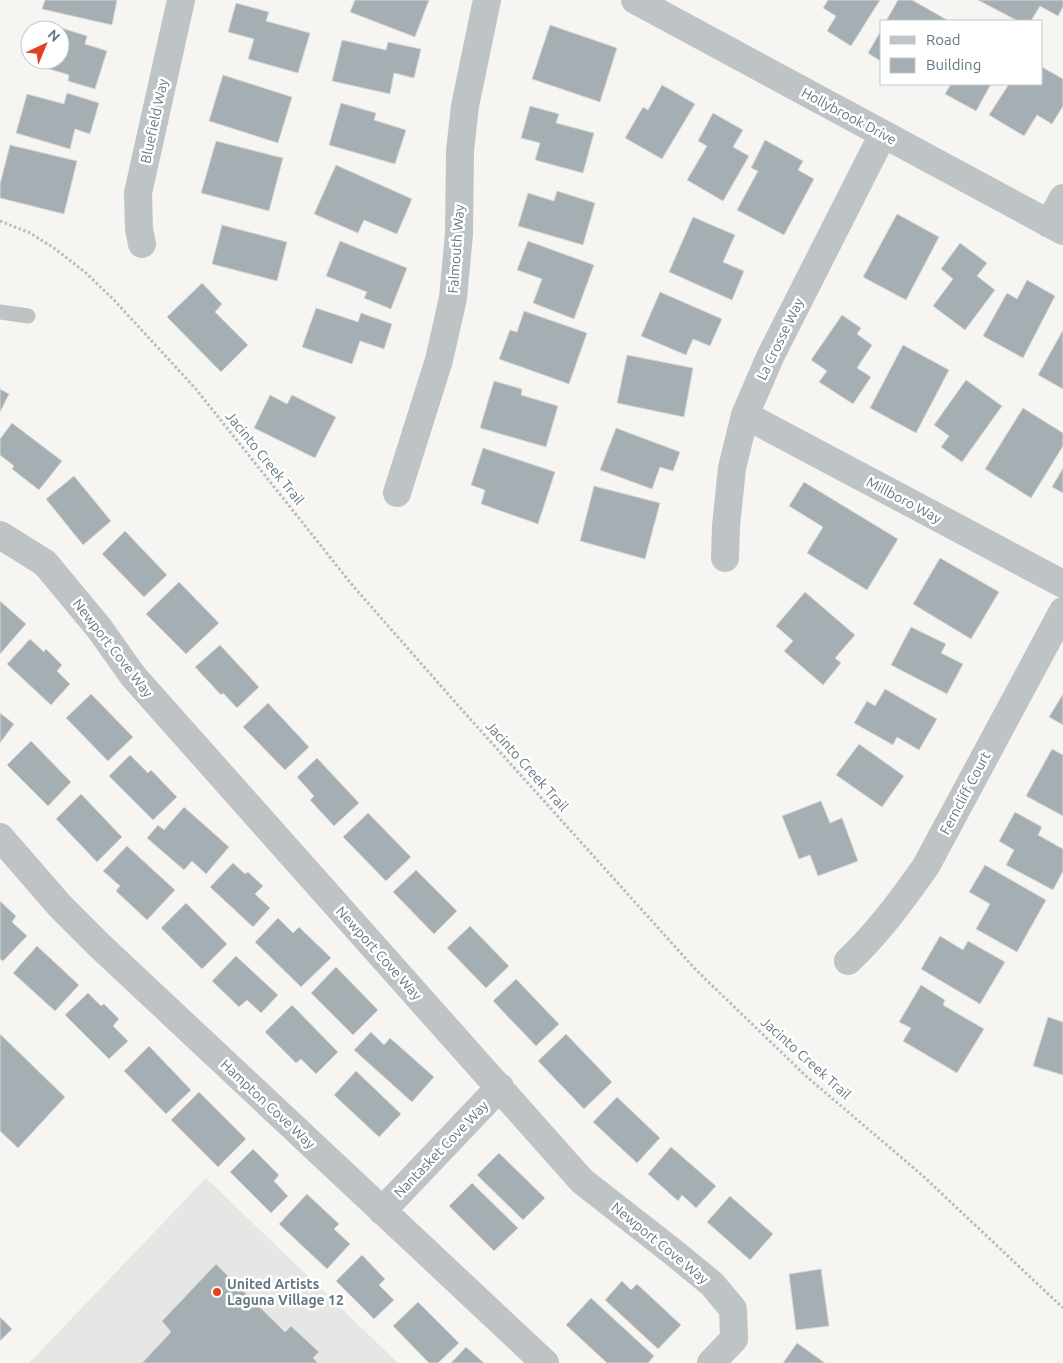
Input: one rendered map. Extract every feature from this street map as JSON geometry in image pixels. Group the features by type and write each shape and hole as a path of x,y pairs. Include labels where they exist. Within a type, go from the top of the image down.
{"street":[{"name":"Bluefield Way","path":"142,244 139,229 138,193 181,0"},
{"name":"Falmouth Way","path":"397,493 439,360 453,298 459,234 460,151 465,106 487,0"},
{"name":"Hollybrook Drive","path":"635,0 1056,228"},
{"name":"La Crosse Way","path":"725,558 732,468 746,415 770,357 883,134"},
{"path":"1056,228 1063,198"},
{"name":"Millboro Way","path":"746,415 1063,584"},
{"name":"Newport Cove Way","path":"0,535 45,563 99,628 133,676 582,1180 712,1284 733,1309 734,1339 711,1363"},
{"name":"Ferncliff Court","path":"848,961 866,944 902,900 926,866 1063,611"},
{"name":"Hampton Cove Way","path":"0,838 60,906 100,945 545,1363"},
{"name":"Nantasket Cove Way","path":"382,1211 500,1087"}],"lane":[{"path":"0,312 28,316"}],"path":[{"name":"Jacinto Creek Trail","path":"0,221 30,233 54,248 86,273 114,300 201,396 353,586 476,726 696,970 807,1077 922,1175 1063,1308"}],"shaded area":[{"path":"206,1178 398,1363 29,1363"}],"building":[{"path":"45,0 117,0 112,25 42,9"},
{"path":"355,0 429,0 415,37 350,12"},
{"path":"828,0 880,0 851,46 827,31 836,16 823,8"},
{"path":"898,0 912,0 947,20 887,20"},
{"path":"978,0 1063,0 1063,7 1058,16 1040,6 1032,20 1016,20"},
{"path":"236,3 269,12 266,21 310,33 298,73 248,59 254,39 228,32"},
{"path":"550,25 617,48 600,102 532,79"},
{"path":"70,31 87,36 85,44 107,51 95,89 68,81 69,75 53,70 70,70"},
{"path":"880,32 880,61 868,53"},
{"path":"342,40 386,50 388,42 421,49 414,78 394,73 390,94 332,81"},
{"path":"1043,68 1063,79 1063,106 1052,124 1037,115 1024,136 989,115 1008,85 1043,85"},
{"path":"223,75 292,97 278,143 209,121"},
{"path":"662,85 695,104 662,159 625,138 643,107 648,110"},
{"path":"950,85 990,85 976,111 945,94"},
{"path":"67,93 99,103 90,134 75,129 70,149 16,133 27,94 64,104"},
{"path":"341,103 376,113 374,120 406,130 395,164 329,145"},
{"path":"530,106 559,114 556,123 594,133 583,173 535,160 540,143 521,138"},
{"path":"713,113 743,130 733,147 749,156 723,201 687,180 707,146 698,141"},
{"path":"765,140 803,161 798,170 814,179 784,235 737,210 758,171 751,168"},
{"path":"216,141 283,158 269,211 201,193"},
{"path":"10,145 77,161 64,214 0,198 0,184"},
{"path":"336,165 412,199 397,234 364,220 358,233 314,214"},
{"path":"557,191 595,203 583,245 518,226 528,193 554,201"},
{"path":"897,214 939,237 906,300 863,277"},
{"path":"693,217 735,235 723,262 744,271 732,300 669,272"},
{"path":"222,225 287,242 277,281 212,264"},
{"path":"340,241 407,268 391,309 364,298 367,292 326,276"},
{"path":"528,241 594,265 574,319 533,303 542,279 517,270"},
{"path":"960,243 987,263 977,276 995,290 965,330 933,306 953,279 941,269"},
{"path":"1027,280 1055,296 1023,358 983,336 1007,293 1017,299"},
{"path":"202,283 222,304 215,312 248,345 221,372 167,317"},
{"path":"660,292 722,319 710,346 693,339 686,355 641,336"},
{"path":"316,308 358,322 361,313 392,324 384,349 360,341 352,364 302,347"},
{"path":"524,311 587,333 569,384 499,359 510,330 517,332"},
{"path":"842,315 861,328 857,334 872,345 857,368 871,377 853,404 819,382 827,371 811,360"},
{"path":"1063,330 1063,389 1038,375"},
{"path":"903,345 949,370 916,433 870,408"},
{"path":"627,355 693,368 684,417 617,403"},
{"path":"966,380 1002,406 962,462 941,447 949,436 934,425"},
{"path":"494,381 522,389 521,395 558,406 546,447 480,428"},
{"path":"0,389 9,394 0,412"},
{"path":"270,395 287,404 292,395 336,417 315,458 254,428"},
{"path":"1023,408 1063,433 1063,446 1031,498 985,469"},
{"path":"12,423 62,461 39,490 12,469 14,466 0,455 0,439"},
{"path":"616,428 680,452 673,471 660,467 652,489 600,470"},
{"path":"483,448 555,472 538,524 481,504 485,490 471,485"},
{"path":"1063,468 1063,493 1052,487"},
{"path":"74,476 111,521 83,545 46,499"},
{"path":"804,482 898,539 867,590 807,553 823,527 789,506"},
{"path":"594,486 660,503 645,559 580,541"},
{"path":"125,531 167,575 144,597 102,554"},
{"path":"940,558 999,592 971,639 913,604"},
{"path":"179,582 219,623 186,654 146,614"},
{"path":"805,592 855,635 835,658 841,663 823,685 784,651 793,641 776,626"},
{"path":"0,601 26,624 0,654"},
{"path":"911,627 946,644 941,653 963,664 947,694 891,665"},
{"path":"30,639 44,652 46,649 62,665 57,671 70,684 51,705 7,664"},
{"path":"220,645 259,687 237,708 223,693 221,695 195,667"},
{"path":"885,689 937,719 919,750 897,737 893,745 854,723 867,701 875,706"},
{"path":"91,694 133,737 108,761 66,718"},
{"path":"1063,694 1063,725 1049,717"},
{"path":"268,703 309,747 285,770 243,727"},
{"path":"0,713 14,724 0,743"},
{"path":"31,741 71,782 48,806 7,765"},
{"path":"859,744 904,776 882,807 836,775"},
{"path":"1052,749 1063,755 1063,816 1026,796"},
{"path":"130,755 148,773 151,770 177,797 153,820 109,776"},
{"path":"317,758 359,803 334,826 310,800 314,796 297,777"},
{"path":"81,794 122,837 97,862 56,819"},
{"path":"821,801 830,823 842,818 858,861 818,876 810,855 799,859 782,816"},
{"path":"184,807 229,847 206,874 192,861 184,870 147,838 158,825 164,830"},
{"path":"1015,812 1042,827 1038,835 1063,849 1063,871 1053,890 1006,865 1014,850 999,841"},
{"path":"368,813 411,857 386,881 343,837"},
{"path":"127,846 175,890 147,920 116,891 120,886 103,871"},
{"path":"233,863 245,874 248,872 263,886 255,894 270,908 253,927 210,887"},
{"path":"985,865 1046,900 1017,952 976,929 990,904 969,892"},
{"path":"416,870 457,911 434,934 393,892"},
{"path":"0,901 16,916 12,922 27,936 3,961 0,959"},
{"path":"186,903 227,944 202,969 161,928"},
{"path":"278,918 293,933 299,927 331,958 301,987 255,942"},
{"path":"470,926 509,966 486,988 447,948"},
{"path":"940,936 963,950 968,941 1005,962 980,1004 921,969"},
{"path":"37,946 79,985 55,1011 13,973"},
{"path":"236,956 278,995 261,1013 247,1000 239,1007 212,981"},
{"path":"336,967 378,1010 353,1035 311,993"},
{"path":"516,979 559,1024 536,1046 493,1001"},
{"path":"921,985 945,1000 943,1005 984,1029 957,1073 903,1041 911,1028 899,1022"},
{"path":"88,993 101,1006 104,1004 119,1019 113,1026 128,1041 109,1059 65,1015"},
{"path":"292,1005 338,1052 316,1074 301,1059 296,1063 265,1032"},
{"path":"1048,1017 1063,1022 1063,1075 1033,1066"},
{"path":"371,1032 384,1045 390,1038 434,1077 412,1102 354,1050"},
{"path":"0,1034 65,1097 18,1148 0,1131"},
{"path":"566,1034 612,1082 584,1109 538,1061"},
{"path":"149,1046 191,1090 166,1114 124,1071"},
{"path":"356,1071 401,1114 379,1137 334,1095"},
{"path":"199,1092 246,1139 218,1167 171,1120"},
{"path":"617,1097 660,1138 637,1163 593,1122"},
{"path":"671,1147 716,1186 696,1208 682,1195 678,1201 648,1174"},
{"path":"253,1149 279,1175 274,1181 288,1196 271,1213 230,1172"},
{"path":"499,1153 545,1198 523,1220 477,1175"},
{"path":"472,1183 518,1228 494,1251 449,1206"},
{"path":"307,1194 339,1224 334,1229 350,1244 327,1269 279,1224"},
{"path":"730,1196 773,1234 750,1260 707,1222"},
{"path":"362,1255 385,1279 379,1285 394,1300 374,1319 336,1281"},
{"name":"United Artists Laguna Village 12","path":"216,1264 285,1332 291,1326 319,1352 313,1358 318,1363 142,1363 171,1332 162,1321"},
{"path":"821,1269 829,1326 796,1330 789,1274"},
{"path":"622,1281 631,1290 637,1284 681,1325 658,1349 605,1300"},
{"path":"591,1298 654,1356 648,1363 607,1363 566,1325"},
{"path":"418,1302 459,1343 438,1363 429,1363 393,1326"},
{"path":"0,1317 12,1329 0,1341"},
{"path":"797,1343 825,1363 783,1363"},
{"path":"466,1347 484,1363 451,1363"}],"place":[{"name":"United Artists Laguna Village 12","path":"217,1292"}]}
